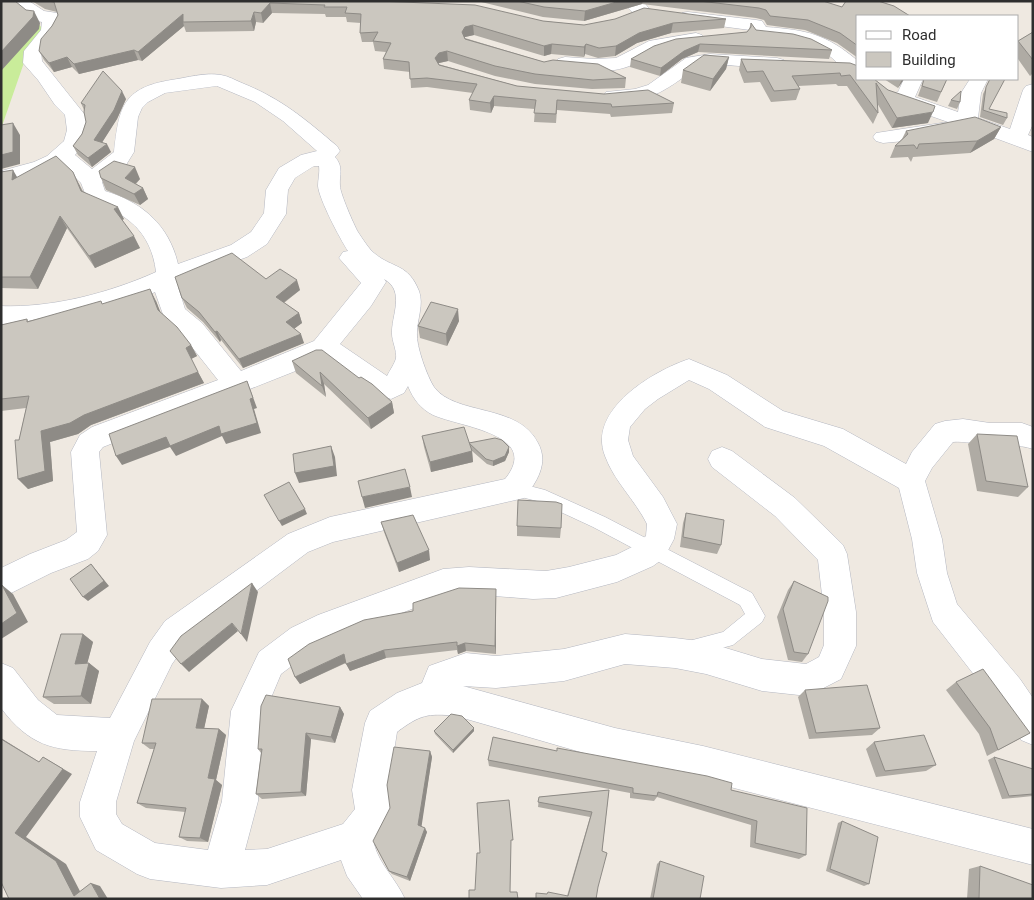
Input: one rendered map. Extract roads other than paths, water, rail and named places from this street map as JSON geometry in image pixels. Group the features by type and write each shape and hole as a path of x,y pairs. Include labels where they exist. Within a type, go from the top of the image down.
{"street":[{"path":"1,178 54,162 69,149 78,127 74,113 63,103 42,70 32,63 33,51 50,30 51,17 39,16 17,1"},
{"path":"620,18 650,10 756,25 760,32"},
{"path":"544,64 593,57 626,61 645,49 672,41 760,32 784,33 823,44 831,48 856,69"},
{"path":"593,57 604,83 601,100 637,95 655,89 692,62 698,60 796,65"},
{"path":"824,68 856,75"},
{"path":"1,315 26,316 74,308 136,291 168,276 239,251 258,238 275,214 277,190 287,174 308,160 322,158 330,151 262,98 219,80 205,81 160,88 141,98 133,106 128,117 124,152 119,160 91,180"},
{"path":"870,80 890,95 1024,142 1023,123 1033,90"},
{"path":"904,100 914,80"},
{"path":"967,122 971,93 978,80"},
{"path":"883,137 951,128 967,122"},
{"path":"63,155 91,180 96,196 114,201 140,216 156,238 166,261 168,276 166,287 174,314 204,343 235,383"},
{"path":"322,158 329,163 331,173 329,188 348,234 366,259 398,276 407,291 409,300 404,333 409,357 423,392 430,400 442,407 518,434 525,442 529,453 530,465 524,478 514,489 330,530 298,542 271,560 176,632 161,653 120,736 98,802 98,817 109,837 150,861 221,870 267,867 354,838 363,830 372,812 370,790 382,723 408,704 433,697 456,700 615,745 703,763 1033,847"},
{"path":"321,350 337,328 368,294 374,282 342,248 348,234"},
{"path":"1,584 46,561 75,552 86,544 92,535 85,452 88,443 94,438 284,365 316,350 331,350 388,389 395,386 409,357"},
{"path":"221,870 240,801 248,711 270,663 302,639 329,626 443,584 460,580 487,580 517,584 548,585 588,576 641,559 652,551 658,543 662,532 662,524 618,454 614,435 620,418 636,402 661,383 689,369 718,382 774,419 834,437 916,470"},
{"path":"1033,438 1022,434 990,434 963,430 945,432 916,470 932,572 944,612 1008,691 1033,728"},
{"path":"433,697 441,677 466,670 496,672 564,665 625,649 675,653 706,658 762,675 808,680 830,668 840,646 840,612 832,554 785,507 722,459"},
{"path":"1,679 17,703 39,723 60,733 106,733 120,736"},
{"path":"354,838 360,863 386,899"}],"lane":[{"path":"514,489 540,495 599,522 746,599 756,616 727,639 675,653"}]}
